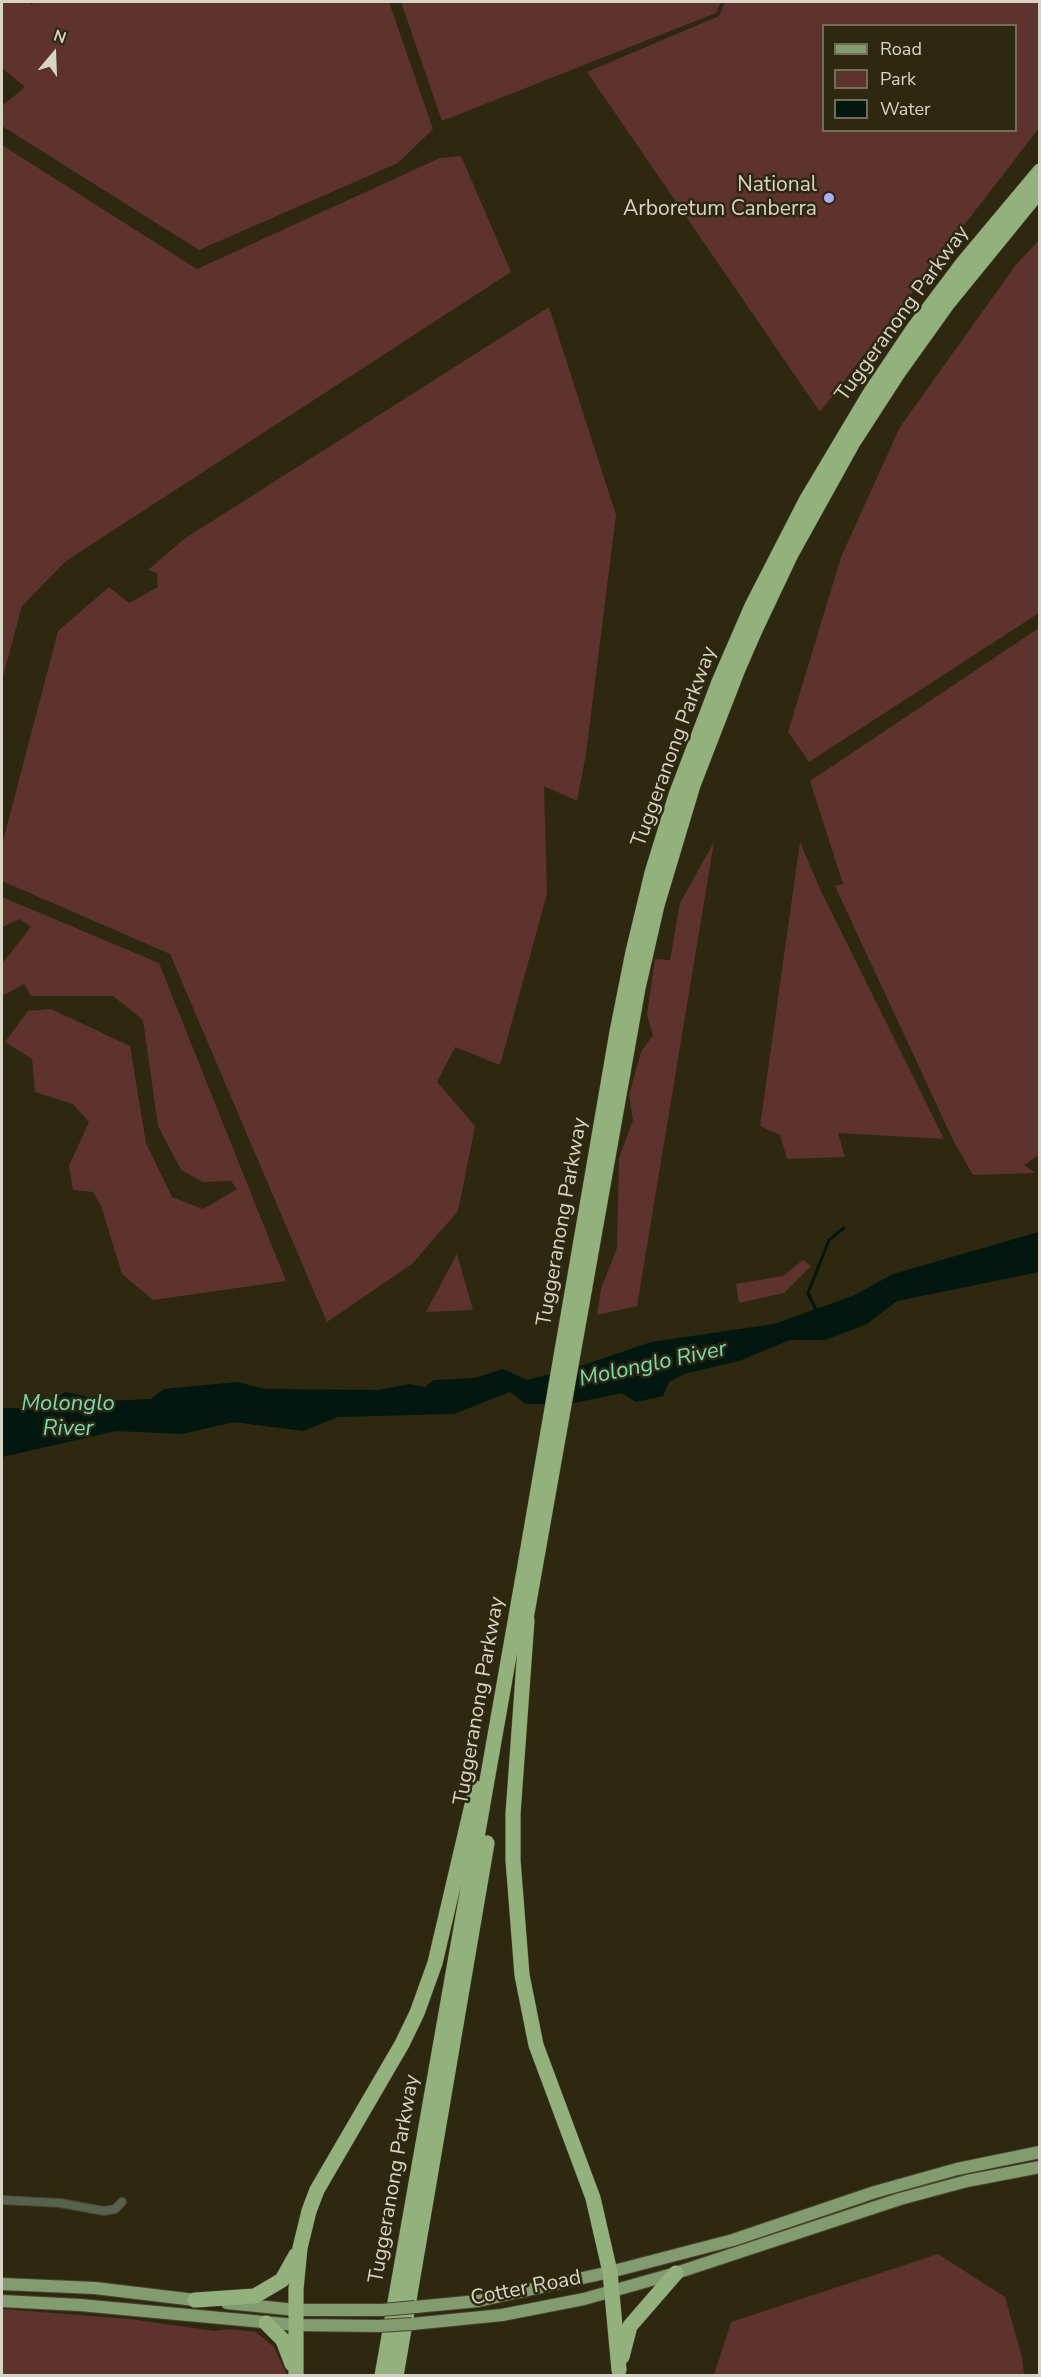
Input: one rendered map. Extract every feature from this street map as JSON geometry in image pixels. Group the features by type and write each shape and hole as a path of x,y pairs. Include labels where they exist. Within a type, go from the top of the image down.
{"highway":[{"name":"Tuggeranong Parkway","path":"396,2376 527,1617 541,1508 583,1259 617,1032 642,912 676,795 723,672 752,606 788,533 826,464 869,394 939,295 1040,171"},
{"name":"Tuggeranong Parkway","path":"583,1259 657,905 693,785 738,669 791,554 875,408 948,303 1040,190"},
{"name":"Tuggeranong Parkway","path":"382,2376 524,1571 541,1508"},
{"path":"195,2300 244,2298 267,2290 282,2280 292,2266 300,2247 317,2190 402,2044 417,2013 432,1974 451,1900 524,1571"},
{"path":"527,1617 513,1814 513,1860 522,1975 536,2044 593,2198 610,2272 619,2373"},
{"path":"295,2376 300,2247"},
{"path":"619,2373 630,2326 676,2273"},
{"path":"266,2323 283,2340 295,2376"}],"main road":[{"name":"Cotter Road","path":"2,2301 266,2323 296,2317 478,2301 610,2272 733,2240 875,2192 957,2169 1040,2152"},
{"name":"Cotter Road","path":"2,2284 94,2288 195,2300 296,2317 379,2326 501,2315 612,2291 676,2273 900,2199 967,2181 1040,2167"}],"street":[{"path":"2,2200 60,2203 104,2211 115,2209 122,2202"}],"green space":[{"path":"2,2 30,2 32,5 33,2 389,2 433,129 398,163 199,250 2,126 2,106 25,87 2,68"},
{"path":"401,2 721,2 716,13 442,121"},
{"name":"National Arboretum Canberra","path":"725,2 1039,2 1039,128 820,412 587,72 719,16"},
{"path":"2,145 197,269 440,158 461,156 511,272 66,561 22,606 2,680"},
{"path":"1039,240 1039,613 809,762 788,732 841,557 900,427 1015,266"},
{"path":"549,307 616,515 586,754 577,801 544,786 547,894 500,1065 455,1047 437,1082 475,1126 458,1211 412,1264 327,1322 170,954 2,881 2,845 58,631 109,587 129,603 158,587 157,573 148,570 184,539"},
{"path":"1039,628 1039,1155 1024,1165 1035,1173 973,1175 953,1140 835,886 843,884 810,781"},
{"path":"714,842 637,1306 597,1315 601,1289 617,1248 619,1158 633,1120 629,1095 641,1052 653,1035 647,1015 655,959 670,960 680,903"},
{"path":"800,842 820,889 944,1139 838,1133 845,1157 787,1159 780,1135 760,1126"},
{"path":"2,897 159,963 286,1281 153,1300 122,1274 101,1206 93,1192 73,1190 69,1166 89,1122 73,1104 35,1092 32,1059 5,1042 28,1011 51,1009 130,1046 146,1143 172,1197 203,1209 237,1189 231,1181 203,1182 181,1170 158,1126 143,1020 113,996 31,996 24,984 2,996 2,962 31,927 20,919 2,927"},
{"path":"457,1254 473,1310 426,1312"},
{"path":"803,1260 811,1266 784,1293 739,1303 736,1284 783,1276"},
{"path":"938,2254 1005,2297 1022,2357 1024,2375 714,2375 731,2322"},
{"path":"2,2309 130,2319 216,2331 229,2329 256,2332 274,2347 287,2375 2,2375"}],"water":[{"name":"Molonglo River","path":"1039,1232 1039,1272 897,1301 867,1324 825,1340 790,1340 739,1361 684,1374 669,1382 663,1396 636,1402 622,1393 569,1404 526,1404 510,1392 454,1414 338,1417 303,1431 234,1422 182,1434 116,1431 2,1457 2,1408 37,1408 66,1392 107,1401 151,1399 164,1389 237,1382 265,1389 378,1390 410,1384 425,1387 434,1380 475,1378 503,1369 527,1380 575,1368 651,1342 774,1324 855,1295 893,1274"}],"waterway":[{"path":"817,1312 808,1293 829,1240 844,1228"}],"place":[{"name":"National Arboretum Canberra","path":"829,198"}]}
